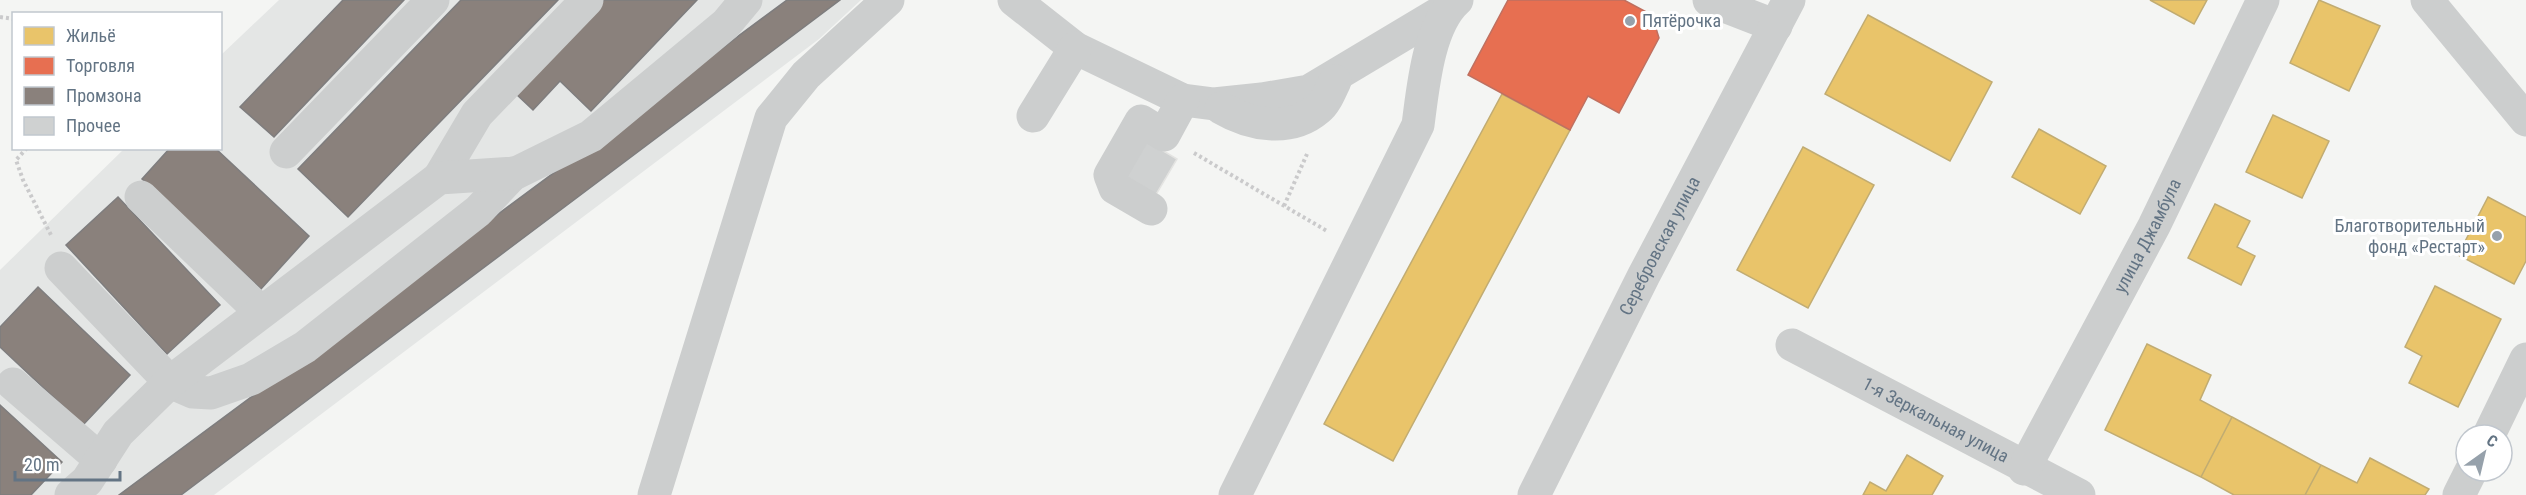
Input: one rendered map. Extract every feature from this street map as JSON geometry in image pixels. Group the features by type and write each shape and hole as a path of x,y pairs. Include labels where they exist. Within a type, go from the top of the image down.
{"street":[{"path":"286,152 434,0"},
{"path":"71,495 87,481 118,433 171,382 439,178 477,114 587,0"},
{"path":"59,257 171,382 193,392 211,393 251,379 304,347 478,211 514,173 591,135 726,24 746,0"},
{"path":"654,495 718,282 771,118 806,75 888,0"},
{"path":"1014,0 1075,48 1238,118 1289,124 1319,109 1339,75"},
{"path":"1709,0 1782,13"},
{"name":"улица Джамбула","path":"2024,469 2154,226 2263,0"},
{"path":"2427,0 2526,120"},
{"path":"1150,209 1115,188 1110,175 1141,121 1164,135 1199,102 1262,99 1309,91 1452,5"},
{"path":"1235,495 1418,125 1427,61 1452,5"},
{"name":"Серебровская улица","path":"1534,495 1644,275 1782,13"},
{"path":"1033,116 1075,48"},
{"path":"439,178 514,173"},
{"path":"141,197 261,312"},
{"name":"1-я Зеркальная улица","path":"1792,345 2024,469 2079,495"},
{"path":"2495,423 2526,359"},
{"path":"14,384 101,460"}],"path":[{"path":"1284,206 1306,157 1319,109"},
{"path":"1164,135 1333,235"},
{"path":"25,150 16,159 23,180 59,257"}],"shaded area":[{"path":"279,0 861,0 819,39 214,495 0,495 0,270 123,150 222,150 222,54"}],"building: Жильё":[{"path":"2150,0 2207,0 2194,24"},
{"path":"2319,0 2380,26 2349,91 2290,63"},
{"path":"1868,15 1992,82 1950,161 1825,94"},
{"path":"1502,94 1570,130 1393,461 1324,424"},
{"path":"2273,115 2329,141 2302,198 2246,172"},
{"path":"2039,129 2106,166 2080,214 2012,177"},
{"path":"1803,147 1874,185 1808,308 1737,270"},
{"name":"Благотворительный фонд «Рестарт»","path":"2488,197 2526,217 2526,261 2514,284 2458,255"},
{"path":"2215,204 2250,221 2237,247 2255,256 2241,285 2188,258"},
{"path":"2435,286 2501,319 2458,407 2409,383 2422,356 2405,347"},
{"path":"2147,344 2211,375 2200,400 2232,417 2201,477 2105,430"},
{"path":"2232,417 2321,465 2305,495 2234,495 2201,477"},
{"path":"1907,455 1943,476 1932,495 1863,495 1870,482 1886,491"},
{"path":"2370,458 2429,489 2425,495 2305,495 2321,465 2357,483"}],"building: Торговля":[{"path":"1508,0 1624,0 1652,15 1659,38 1619,113 1588,96 1570,130 1468,75"}],"building: Промзона":[{"path":"343,0 404,0 274,137 240,107"},
{"path":"461,0 558,0 348,217 298,169"},
{"path":"604,0 697,0 591,111 560,81 533,110 515,93"},
{"path":"787,0 840,0 181,495 119,495"},
{"path":"168,150 217,150 309,236 261,289 142,179"},
{"path":"118,197 220,305 167,354 66,245"},
{"path":"38,287 130,375 83,425 0,347 0,327"},
{"path":"0,405 62,462 31,495 0,495"}],"building: Прочее":[{"path":"1145,140 1177,159 1154,198 1122,180"}],"place":[{"name":"Пятёрочка","path":"1630,21"},
{"name":"Благотворительный фонд «Рестарт»","path":"2497,236"}]}
